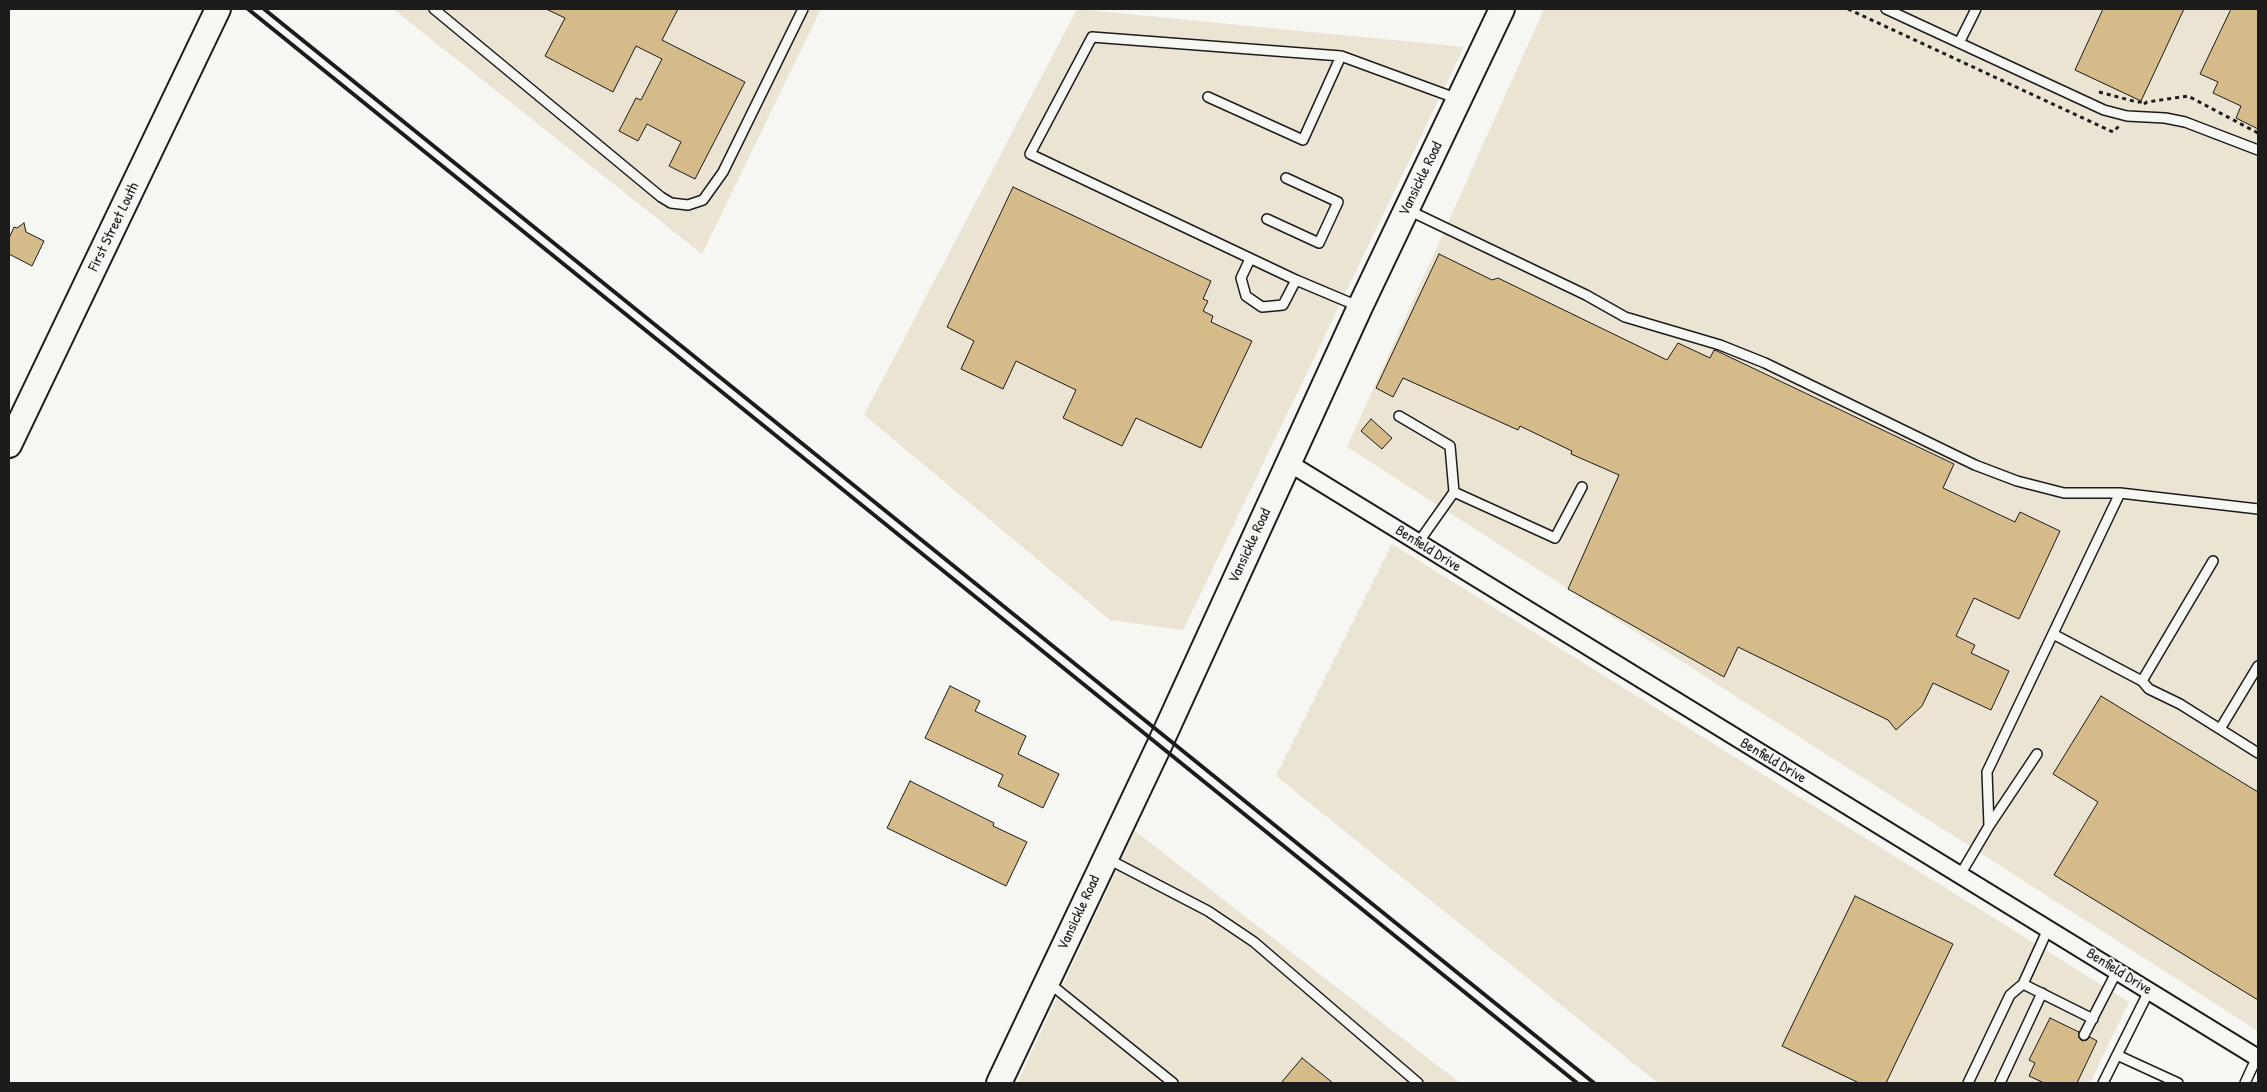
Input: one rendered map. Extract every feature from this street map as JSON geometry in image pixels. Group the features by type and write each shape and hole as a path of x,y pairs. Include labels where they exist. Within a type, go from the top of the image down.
{"street":[{"name":"First Street Louth","path":"9,445 218,9"},
{"name":"Vansickle Road","path":"999,1083 1289,464 1360,307 1502,9"},
{"name":"Benfield Drive","path":"1289,464 2258,1057"}],"lane":[{"path":"434,9 661,197 671,203 688,205 703,200 723,172 803,9"},
{"path":"1886,9 2104,110 2128,116 2165,118 2185,122 2258,150"},
{"path":"1959,43 1976,9"},
{"path":"1360,307 1296,280 1030,154 1092,37 1341,56 1459,100"},
{"path":"1208,97 1303,140 1341,56"},
{"path":"1267,219 1319,243 1338,202 1286,178"},
{"path":"1406,210 1586,295 1625,317 1720,345 1765,364 1984,468 2017,481 2064,493 2120,493 2258,509"},
{"path":"1250,258 1241,278 1246,296 1262,306 1282,305 1296,280"},
{"path":"1399,416 1450,446 1454,492 1418,543"},
{"path":"1454,492 1555,538 1582,487"},
{"path":"1989,826 1987,772 2120,493"},
{"path":"2142,681 2213,560"},
{"path":"2053,634 2142,681 2149,689 2258,753"},
{"path":"2220,729 2258,666"},
{"path":"1960,875 1989,826 2037,754"},
{"path":"1105,858 1208,911 1254,942 1418,1083"},
{"path":"1968,1083 2010,995 2023,984 2048,929"},
{"path":"2084,1035 2117,971"},
{"path":"1047,981 1173,1083"},
{"path":"2023,984 2093,1018"},
{"path":"2103,1083 2149,991"},
{"path":"2000,1083 2042,993"},
{"path":"2117,1055 2178,1083"},
{"path":"2245,1083 2258,1057"}],"shaded area":[{"path":"393,9 821,9 702,254"},
{"path":"1077,9 1464,47 1183,630 1110,620 864,415"},
{"path":"1544,9 2258,9 2258,1031 1347,447"},
{"path":"1392,544 2129,1002 2090,1083 1658,1083 1276,776"},
{"path":"1135,831 1460,1083 1017,1083"}],"building":[{"path":"546,9 678,9 662,40 745,82 695,179 669,166 681,142 647,124 638,141 619,131 636,98 641,100 662,59 636,46 613,92 545,56 565,18"},
{"path":"2103,9 2184,9 2141,101 2075,70"},
{"path":"2231,9 2258,9 2258,129 2236,118 2241,106 2213,93 2218,82 2200,74"},
{"path":"1013,187 1211,281 1203,299 1208,301 1203,311 1213,316 1211,322 1252,341 1201,448 1136,418 1122,446 1063,418 1076,390 1016,361 1003,389 961,369 974,341 947,327"},
{"path":"24,223 26,232 44,241 32,266 9,254 9,238 14,227 17,228"},
{"path":"1439,254 1492,280 1498,278 1667,360 1678,343 1710,358 1714,350 1717,351 1954,464 1943,488 2015,522 2020,512 2060,531 2019,619 1974,598 1956,636 1975,645 1971,653 2009,671 1991,710 1933,683 1922,706 1896,730 1888,720 1738,647 1724,677 1568,589 1619,475 1571,454 1572,451 1520,426 1518,430 1403,378 1393,397 1376,388"},
{"path":"1371,419 1392,438 1382,449 1361,431"},
{"path":"950,686 980,701 975,711 1026,736 1018,754 1059,774 1043,808 998,786 1003,775 925,738"},
{"path":"2101,696 2258,792 2258,1000 2054,875 2098,802 2053,774"},
{"path":"910,781 994,823 993,826 1027,842 1006,886 887,828"},
{"path":"1855,896 1953,944 1886,1083 1859,1083 1782,1046"},
{"path":"2050,1018 2079,1032 2079,1038 2082,1041 2090,1037 2097,1041 2077,1083 2044,1083 2029,1076 2035,1063 2029,1060"},
{"path":"1302,1058 1333,1083 1281,1083"}],"railway":[{"path":"248,9 1577,1083"},
{"path":"264,9 1594,1083"}]}
